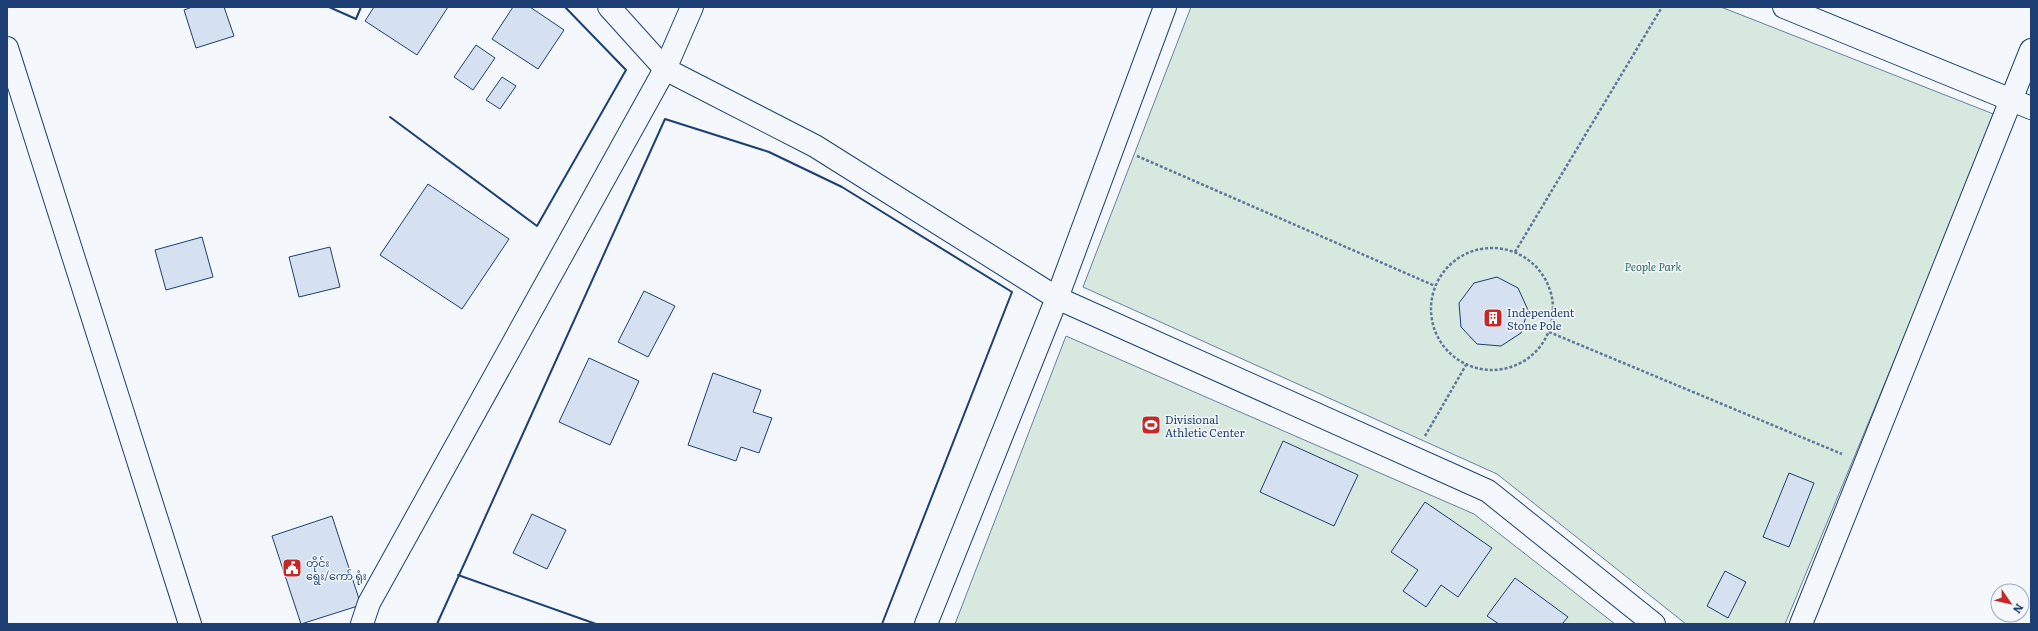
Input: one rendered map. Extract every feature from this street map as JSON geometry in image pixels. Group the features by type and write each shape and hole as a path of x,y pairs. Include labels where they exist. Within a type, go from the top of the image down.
{"street":[{"path":"609,7 665,69 815,146 1057,298 1488,491 1654,624"},
{"path":"362,624 370,602 665,69 692,7"},
{"path":"926,624 1057,298 1112,145 1165,7"},
{"path":"1784,7 2031,108"},
{"path":"7,48 190,624"},
{"path":"1800,624 1866,464 2031,50"}],"path":[{"path":"1515,252 1662,7"},
{"path":"1112,145 1435,286"},
{"path":"1491,248 1515,252 1535,265 1549,285 1554,308 1549,332 1536,352 1516,366 1492,371 1466,365 1449,353 1436,333 1431,310 1435,286 1448,266 1468,253 1491,248"},
{"path":"1549,332 1866,464"},
{"path":"1413,458 1466,365"}],"green space":[{"name":"People Park","path":"1191,7 1721,7 1996,115 1785,624 1686,624 1497,474 1083,287"},
{"name":"Divisional Athletic Center","path":"1066,336 1474,514 1615,624 955,624"}],"building":[{"path":"192,7 224,7 234,36 196,48 184,10"},
{"path":"374,7 448,7 417,55 365,21"},
{"path":"513,7 530,7 564,30 538,69 492,39"},
{"path":"476,45 495,58 473,90 454,77"},
{"path":"502,77 516,86 500,109 486,100"},
{"path":"428,184 509,239 462,309 380,255"},
{"path":"202,237 213,277 166,290 155,250"},
{"path":"330,247 340,287 299,297 289,257"},
{"name":"Independent Stone Pole","path":"1497,277 1518,288 1528,310 1521,333 1501,346 1477,344 1461,327 1459,303 1474,283"},
{"path":"644,291 675,306 648,357 618,342"},
{"path":"589,358 639,381 610,445 559,422"},
{"path":"713,373 761,390 753,412 772,418 759,453 741,447 736,461 688,445"},
{"path":"1283,441 1358,475 1334,526 1260,492"},
{"path":"1789,473 1814,483 1789,547 1763,537"},
{"path":"1425,502 1492,548 1458,597 1441,585 1426,607 1403,591 1418,570 1391,552"},
{"path":"532,514 566,530 547,569 513,553"},
{"path":"332,516 361,605 301,624 272,536"},
{"path":"1725,571 1746,582 1728,618 1707,606"},
{"path":"1515,578 1568,617 1562,624 1499,624 1487,616"}],"wall":[{"path":"329,7 356,19 361,7"},
{"path":"390,117 537,226 626,70 565,7"},
{"path":"437,624 665,119 769,152 842,187 1012,292 882,624"},
{"path":"458,575 596,624"}],"place":[{"name":"Independent Stone Pole","path":"1493,318"},
{"name":"Divisional Athletic Center","path":"1151,425"},
{"name":"တိုင်း ရွေး/ကော် ရုံး","path":"292,568"}]}
